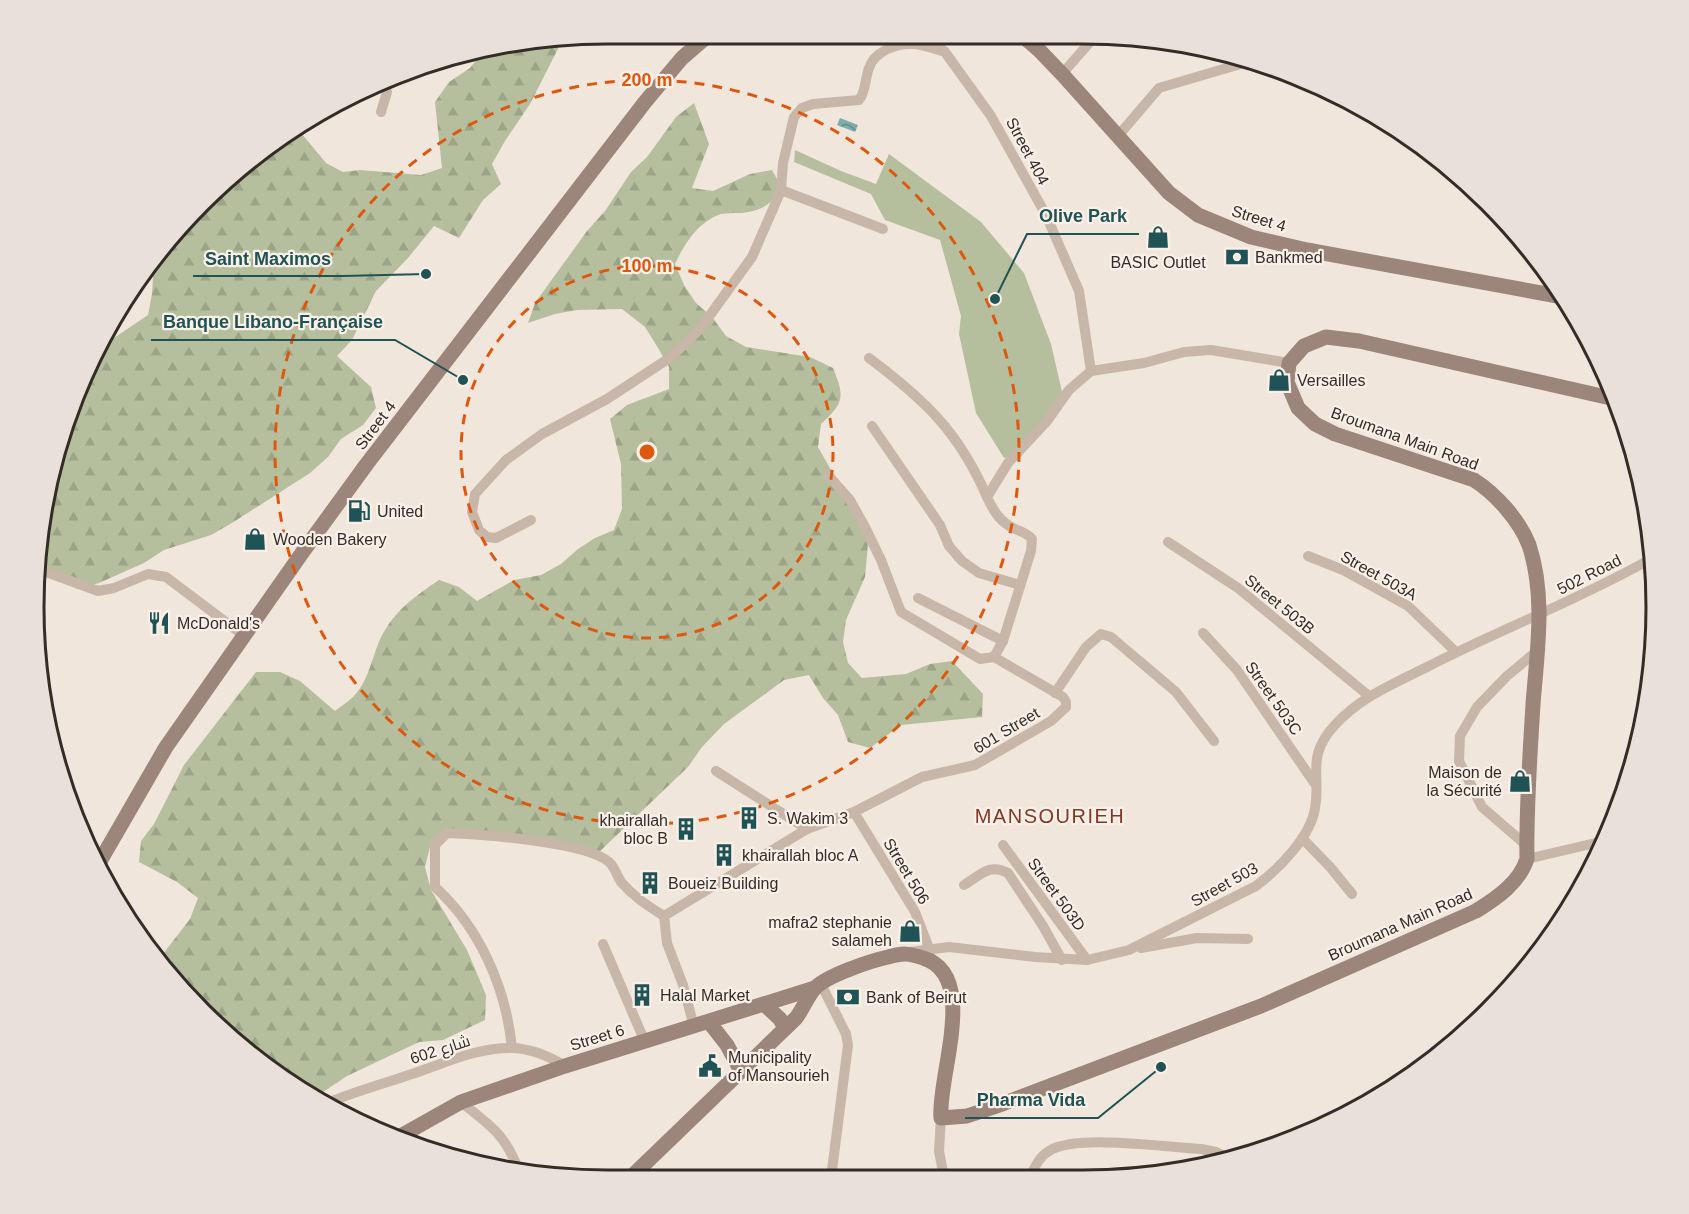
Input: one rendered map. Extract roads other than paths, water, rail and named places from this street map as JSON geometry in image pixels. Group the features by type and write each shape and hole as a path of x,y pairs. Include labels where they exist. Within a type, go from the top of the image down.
{"street":[{"name":"Street 4","path":"102,857 166,747 243,635 366,465 645,102 682,58 698,44"},
{"path":"531,520 496,538 487,537 479,530 472,512 475,494 506,460 542,434 607,399 671,357 700,329 752,257 781,189 783,163 794,117 802,108 813,104 860,100 872,61 890,47 911,44 945,52"},
{"name":"Street 404","path":"935,44 945,52 998,126 1050,225 1079,291 1091,371"},
{"name":"Street 4","path":"1032,44 1062,74 1169,193 1198,215 1251,237 1307,250 1552,295"},
{"path":"1062,74 1088,44"},
{"path":"1118,136 1159,88 1236,65"},
{"path":"381,112 387,92 385,89"},
{"path":"781,189 884,229"},
{"path":"987,497 1008,463 1047,421 1069,390 1091,371 1144,363 1184,352 1211,350 1289,363 1304,345 1326,337 1359,341 1605,397"},
{"path":"869,358 902,383 948,429 974,467 996,515 1004,522 1027,533 1032,539 1031,550 1003,641 994,657"},
{"name":"Broumana Main Road","path":"941,1118 967,1116 994,1107 1261,1006 1476,911 1509,887 1523,869 1527,852 1527,790 1539,598 1528,544 1507,510 1489,490 1474,480 1335,434 1315,424 1298,408 1287,382 1289,363"},
{"path":"872,426 940,525 949,546 962,561 979,573 1020,585"},
{"name":"601 Street","path":"664,916 807,829 854,812 914,780 932,774 966,769 988,759 1059,715 1066,707 1066,702 1055,693 994,657 980,659 901,612 881,560 865,527 850,500 828,475"},
{"name":"Street 503B","path":"1168,542 1238,588 1369,696"},
{"name":"Street 503A","path":"1308,556 1343,570 1408,606 1456,652"},
{"name":"502 Road","path":"1538,616 1602,586 1643,562"},
{"path":"45,572 98,591 114,588 148,574 166,577 243,635"},
{"path":"918,598 1003,641"},
{"name":"Street 503","path":"906,953 949,947 1062,960 1087,960 1129,950 1256,886 1272,874 1302,838 1312,821 1316,806 1315,768 1322,741 1348,711 1369,696 1456,652 1538,616"},
{"name":"Street 503C","path":"1203,633 1238,670 1316,784"},
{"path":"1055,693 1093,639 1101,634 1111,637 1176,692 1214,741"},
{"path":"1537,651 1507,676 1477,707 1460,736 1459,761 1482,807 1527,852 1594,842"},
{"path":"716,771 807,829"},
{"name":"Street 506","path":"854,812 915,912 929,948"},
{"path":"512,1048 510,1022 496,976 464,917 435,887 435,845 447,833 536,842 586,851 610,863 620,880 637,899 664,916 667,943 683,985 694,1027"},
{"path":"1302,838 1352,894"},
{"name":"Street 503D","path":"1003,845 1087,960"},
{"path":"964,885 992,868 1008,873 1062,960"},
{"path":"1129,950 1197,938 1248,939"},
{"path":"603,944 645,1042"},
{"path":"638,1170 785,1028 805,1006 818,986 862,965 906,953 936,964 943,970 949,982 952,1024 940,1097 939,1151 943,1170"},
{"path":"818,986 846,1034 848,1045 832,1170"},
{"name":"Street 6","path":"405,1133 461,1102 565,1066 818,986"},
{"path":"764,1004 780,1019 785,1028"},
{"path":"709,1022 727,1045 741,1071"},
{"name":"شارع 602","path":"335,1100 474,1052 512,1048 550,1056 565,1066"},
{"path":"461,1102 492,1126 510,1148 516,1163"},
{"path":"1034,1170 1038,1161 1047,1152 1059,1146 1080,1142 1201,1149 1219,1153"}],"water":[{"path":"840,118 858,125 855,132 837,125"}],"place":[{"name":"BASIC Outlet","path":"1158,237"},
{"name":"Bankmed","path":"1237,257"},
{"name":"Saint Maximos","path":"426,274"},
{"name":"Olive Park","path":"995,299"},
{"name":"Banque Libano-Française","path":"463,380"},
{"name":"Versailles","path":"1279,380"},
{"name":"United","path":"359,511"},
{"name":"Wooden Bakery","path":"255,539"},
{"name":"McDonald's","path":"159,623"},
{"name":"Maison de la Sécurité","path":"1520,781"},
{"name":"S. Wakim 3","path":"749,818"},
{"name":"khairallah bloc B","path":"686,829"},
{"name":"khairallah bloc A","path":"724,855"},
{"name":"Boueiz Building","path":"650,883"},
{"name":"mafra2 stephanie salameh","path":"910,931"},
{"name":"Halal Market","path":"642,995"},
{"name":"Bank of Beirut","path":"848,997"},
{"name":"Municipality of Mansourieh","path":"710,1066"},
{"name":"Pharma Vida","path":"1161,1067"}],"district":[{"name":"MANSOURIEH","path":"1050,816"}]}
